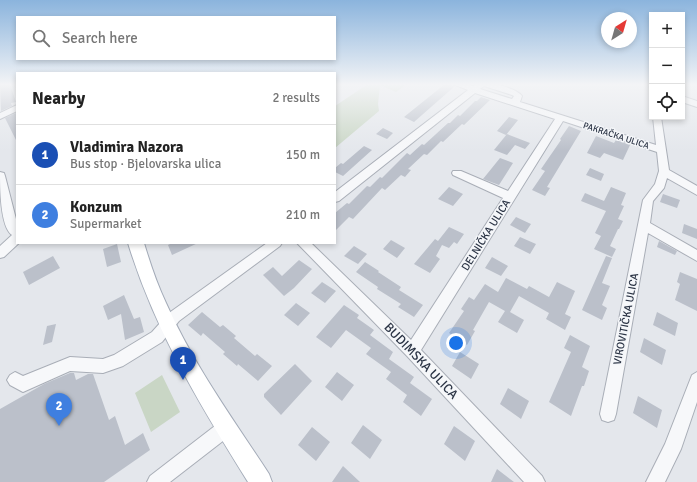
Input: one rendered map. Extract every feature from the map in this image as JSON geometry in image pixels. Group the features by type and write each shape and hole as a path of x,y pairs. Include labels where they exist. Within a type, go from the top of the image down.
{"main road":[{"path":"136,244 149,282 167,324 200,386 261,482"}],"street":[{"path":"336,197 452,106"},
{"name":"PAKRAČKA ULICA","path":"525,106 661,150"},
{"path":"0,116 16,108"},
{"name":"DELNIČKA ULICA","path":"412,352 560,118"},
{"path":"659,120 664,172 697,191"},
{"name":"VIROVITIČKA ULICA","path":"608,414 648,200 660,185 664,172"},
{"path":"457,173 510,197"},
{"path":"0,176 13,230 16,232"},
{"path":"644,225 697,256"},
{"path":"0,254 16,239"},
{"path":"15,380 23,384 70,364 104,366 118,361 157,337 174,317 275,244"},
{"name":"BUDIMSKA ULICA","path":"304,244 412,352 536,482"},
{"path":"655,482 672,449 697,380"},
{"path":"156,482 226,428"}],"green space":[{"path":"336,106 378,106 379,111 336,147"},
{"path":"162,375 180,412 151,432 135,393"}],"building":[{"path":"1,106 11,106 1,111"},
{"path":"417,106 432,106 414,122 404,117"},
{"path":"470,106 483,106 464,125 462,124 443,142 441,141 427,155 424,154 408,169 411,170 405,177 401,175 385,190 382,188 353,219 349,217 336,230 336,212 347,203 349,204 367,186 370,187 380,177 382,178 407,153 410,155 422,144 424,145 458,115 460,116"},
{"path":"16,113 16,140 5,118"},
{"path":"509,117 518,120 506,135 497,131"},
{"path":"569,126 581,131 547,187 550,188 545,196 532,190 545,171 541,169"},
{"path":"383,128 393,133 387,139 376,134"},
{"path":"507,134 530,143 525,149 515,145 507,155 494,150"},
{"path":"596,136 614,143 616,140 630,145 623,160 604,153 600,158 587,153"},
{"path":"364,146 372,150 343,176 336,172 336,167 341,163 343,164"},
{"path":"500,158 513,163 499,185 483,179"},
{"path":"590,168 604,174 601,181 586,175"},
{"path":"449,187 463,194 453,206 438,199"},
{"path":"611,187 626,193 621,205 624,206 618,219 623,221 610,246 616,249 612,257 594,249 601,236 595,233 606,211 581,201 585,193 604,201"},
{"path":"663,194 680,200 677,208 660,202"},
{"path":"516,217 531,224 525,233 510,225"},
{"path":"684,224 697,229 697,239 682,233"},
{"path":"449,227 464,234 457,244 454,242 449,248 442,245 436,256 440,259 430,273 414,264 435,239 438,241"},
{"path":"520,237 536,244 530,254 514,246"},
{"path":"391,240 405,248 397,258 383,249"},
{"path":"659,241 677,251 675,255 657,247"},
{"path":"117,244 121,262 107,267 103,249"},
{"path":"170,244 196,244 172,255 168,245"},
{"path":"354,246 367,254 358,264 344,256"},
{"path":"53,256 60,268 29,285 23,272"},
{"path":"606,256 612,258 602,283 610,286 602,305 607,308 602,320 582,310"},
{"path":"492,257 508,266 501,276 485,268"},
{"path":"299,260 312,269 284,296 263,275 273,267 282,276"},
{"path":"365,262 401,287 399,290 423,305 414,317 398,307 401,304 377,289 378,287 356,272"},
{"path":"680,272 697,279 697,311 675,300 680,284 677,282"},
{"path":"506,278 527,289 529,286 549,297 557,282 575,291 565,314 571,317 565,330 546,319 549,313 519,296 510,312 524,320 517,333 498,322 505,311 489,302 473,330 475,331 467,345 449,333 464,311 461,309 469,297 474,300 485,284 498,292"},
{"path":"322,282 336,291 325,303 311,293"},
{"path":"124,295 134,319 140,317 144,332 125,340 121,314 108,320 103,306"},
{"path":"296,303 310,313 298,326 284,315"},
{"path":"344,305 359,315 357,318 374,330 370,335 393,352 389,359 414,377 410,383 432,399 421,416 403,402 407,395 386,379 391,372 366,354 371,348 346,330 331,348 316,337"},
{"path":"202,312 220,327 223,325 236,336 234,338 255,356 257,354 272,366 258,381 238,364 237,366 223,354 225,352 203,333 201,336 188,325"},
{"path":"657,312 678,323 675,336 653,325"},
{"path":"56,324 52,342 43,345 47,326"},
{"path":"570,335 590,346 582,367 589,371 571,416 549,402 571,352 564,348"},
{"path":"644,338 666,350 662,365 640,352"},
{"path":"460,352 479,364 471,379 452,366"},
{"path":"295,364 312,381 281,415 264,397 264,394"},
{"path":"337,372 354,385 342,401 325,387"},
{"path":"70,373 74,373 76,380 88,374 93,374 109,420 115,416 125,445 143,433 150,450 104,482 0,482 0,409 44,384"},
{"path":"508,388 529,401 521,419 500,404"},
{"path":"638,396 662,410 657,428 633,413"},
{"path":"363,425 382,440 370,459 351,443"},
{"path":"454,426 475,441 465,461 444,444"},
{"path":"312,427 330,442 316,461 298,445"},
{"path":"343,466 360,482 332,482"},
{"path":"497,469 514,482 491,482"}],"place":[{"name":"Vladimira Nazora","path":"183,380"},
{"name":"Konzum","path":"59,426"}]}
